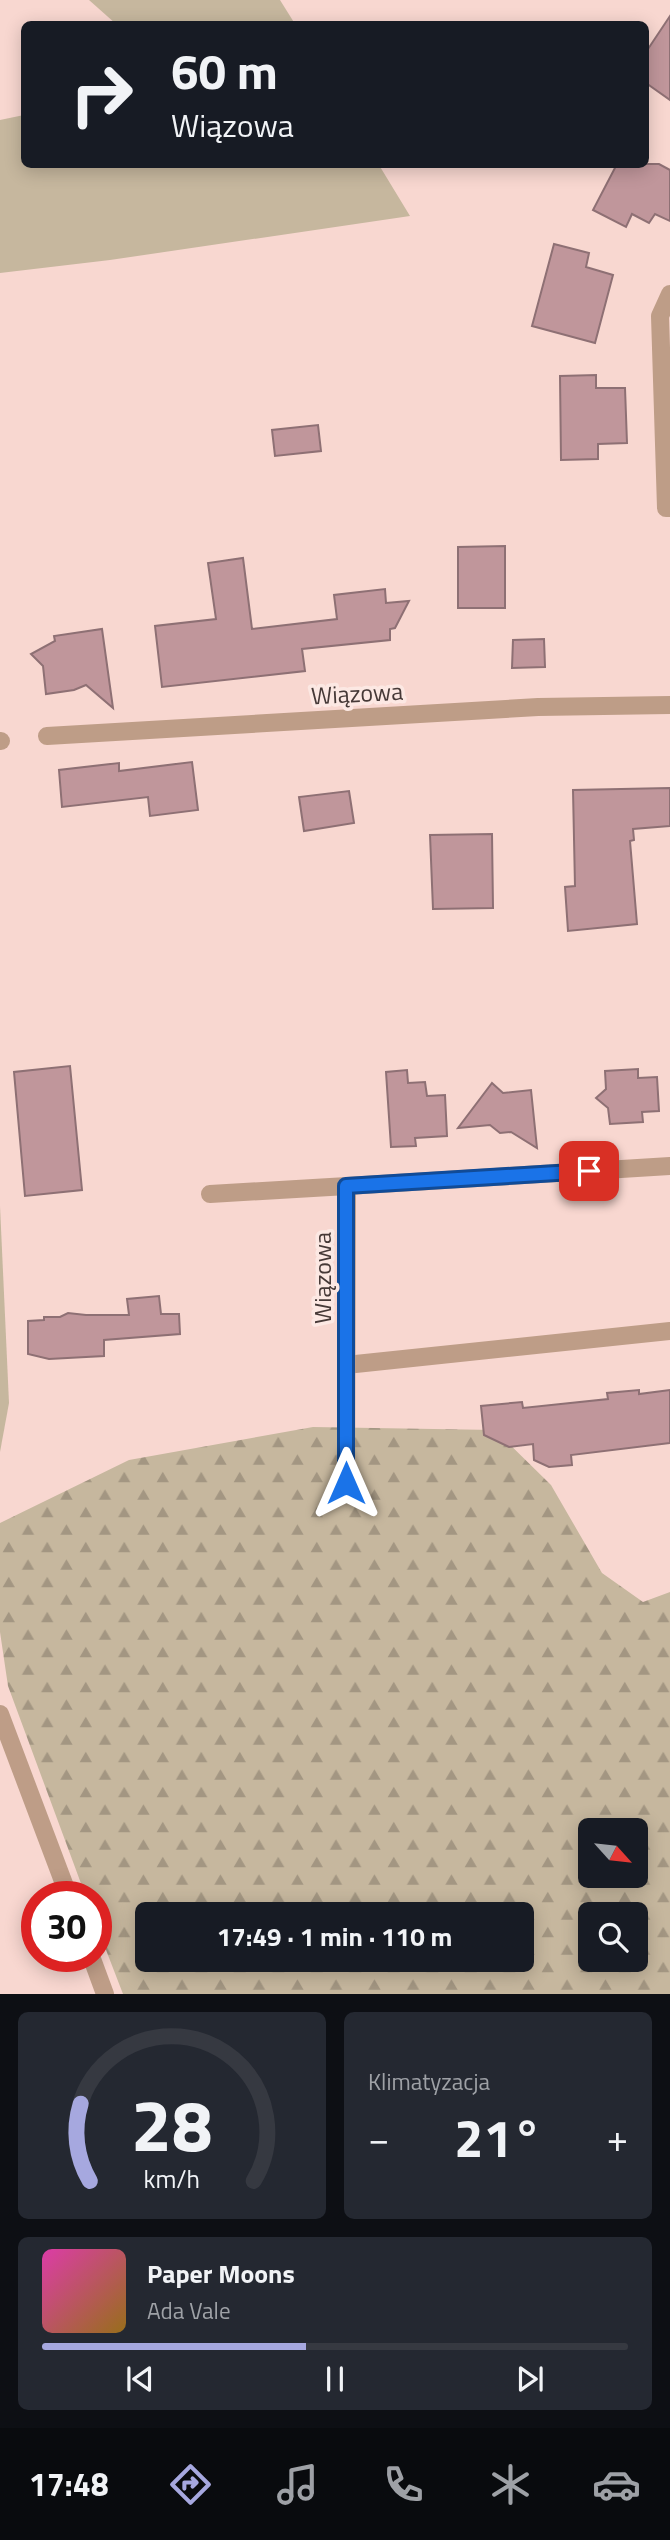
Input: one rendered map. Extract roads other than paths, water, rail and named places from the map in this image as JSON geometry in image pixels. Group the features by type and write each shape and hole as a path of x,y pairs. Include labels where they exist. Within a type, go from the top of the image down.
{"street":[{"path":"670,294 660,316 666,508 670,508"},
{"name":"Wiązowa","path":"47,736 538,707 670,705"},
{"path":"211,1194 670,1166"},
{"name":"Wiązowa","path":"346,1186 346,1483"},
{"path":"346,1365 670,1331"},
{"path":"0,1714 62,1881"},
{"path":"97,1972 105,1994"}]}
